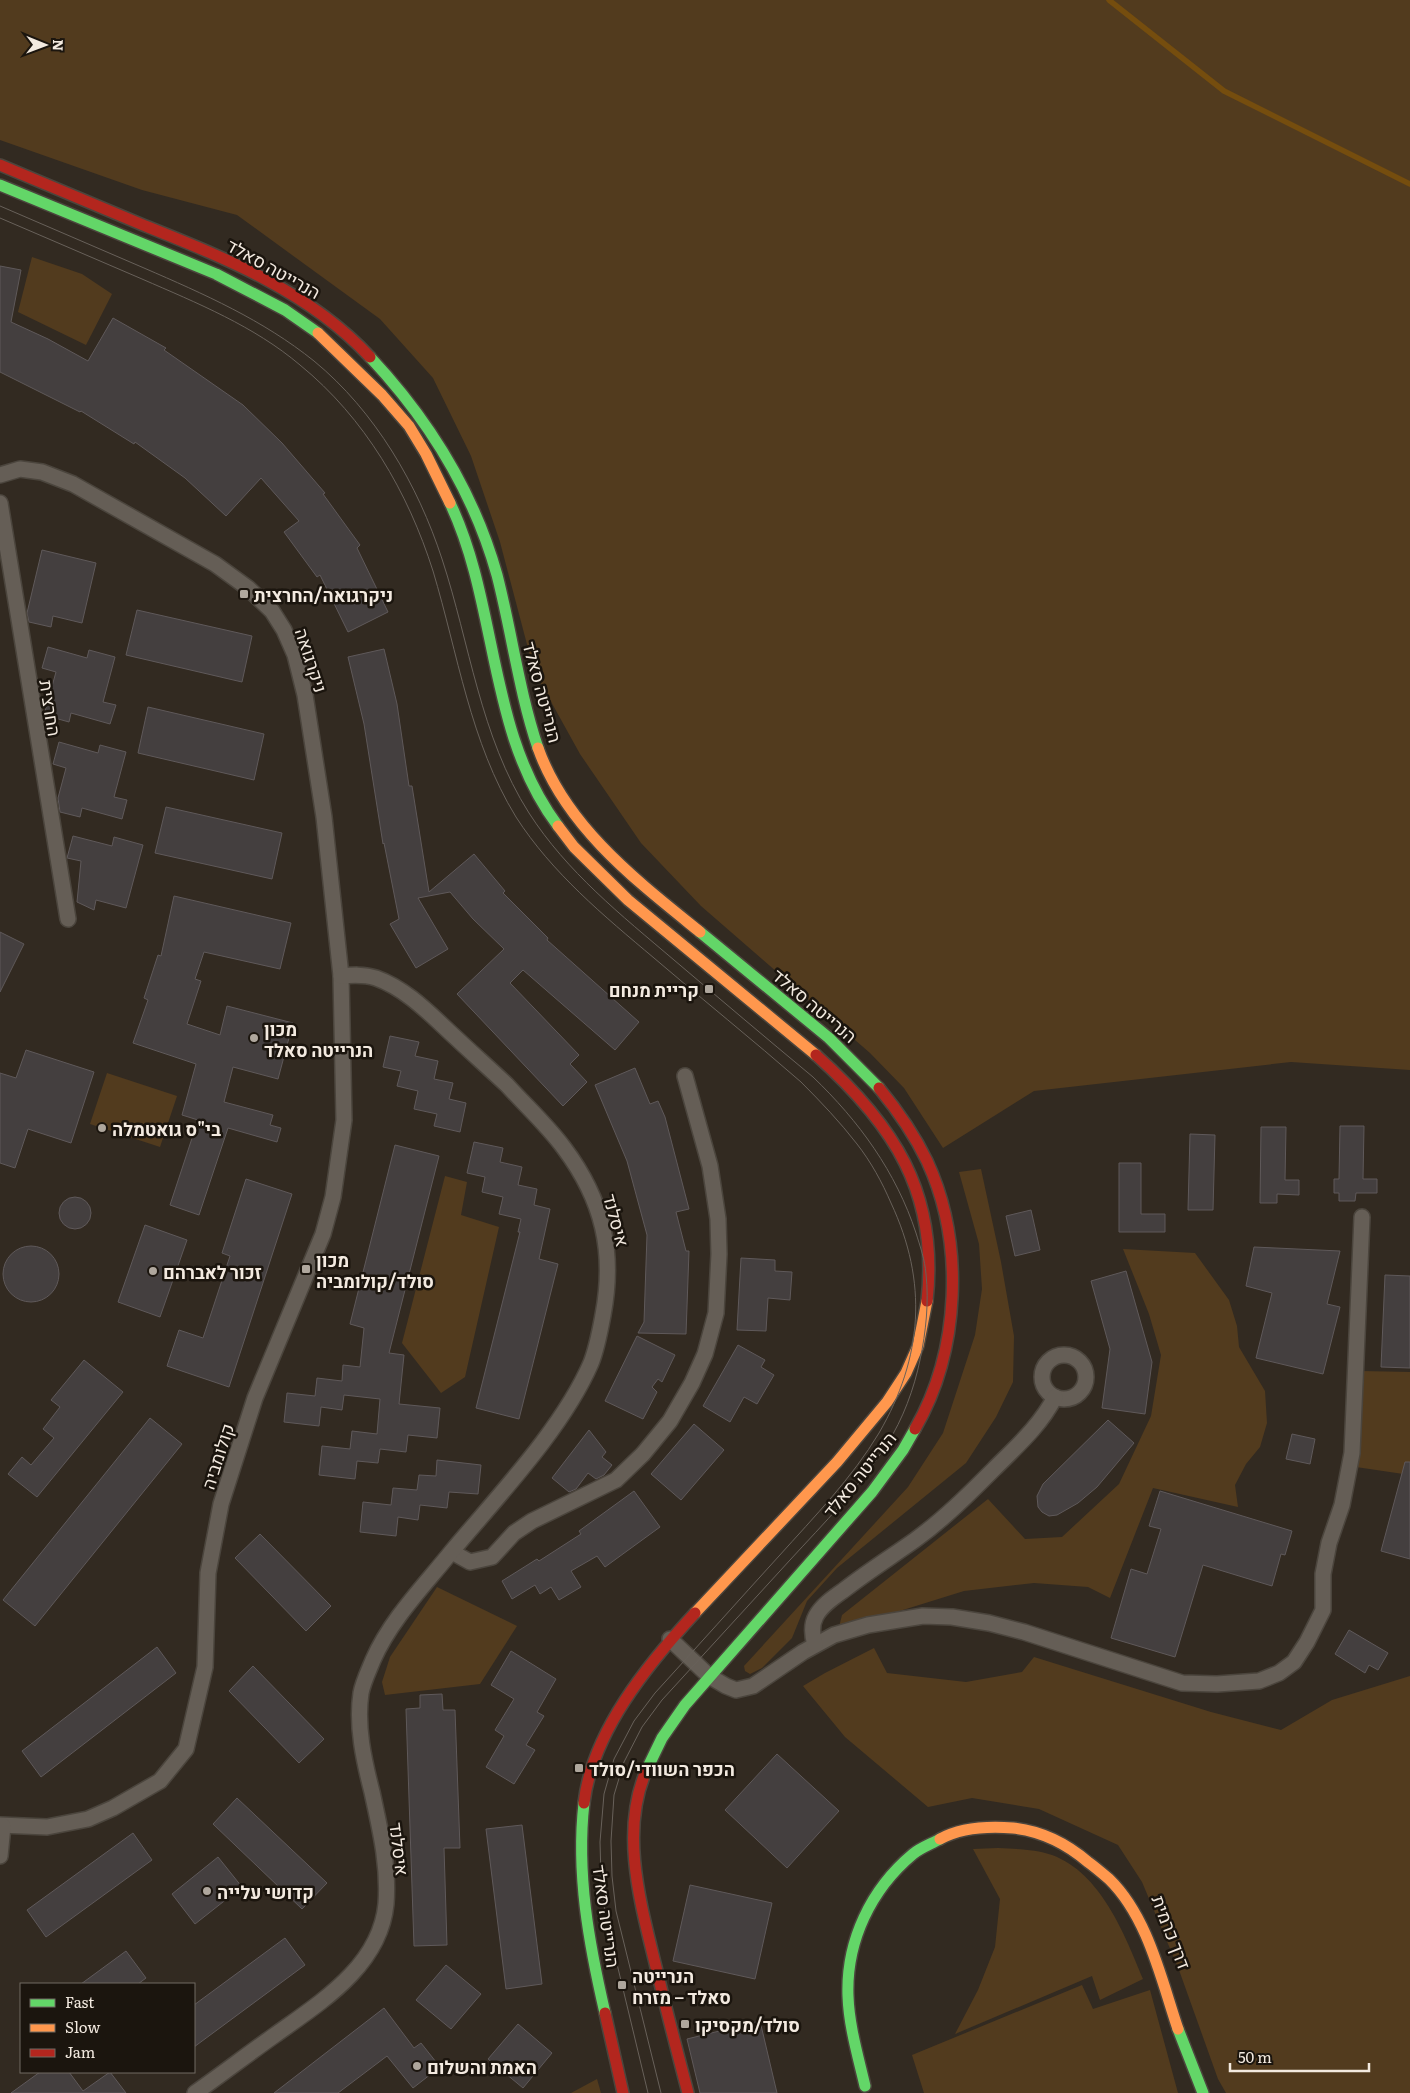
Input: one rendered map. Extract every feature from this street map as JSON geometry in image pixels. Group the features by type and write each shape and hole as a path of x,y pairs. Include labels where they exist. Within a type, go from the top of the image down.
{"main road":[{"name":"הנרייטה סאלד","path":"0,165 254,274 305,302 341,329 382,369 419,413 445,453 467,494 488,549 504,605 518,678 530,727 552,779 582,824 624,868 829,1038 861,1067 889,1099 914,1133 929,1163 941,1198 950,1243 953,1280 951,1318 945,1352 922,1418 885,1475 709,1676 676,1719 646,1770 639,1792 634,1838 636,1874 648,1937 688,2093"},
{"name":"הנרייטה סאלד","path":"0,185 216,274 285,310 321,335 382,395 409,426 426,454 460,523 474,566 513,739 529,779 552,818 574,847 628,900 817,1055 843,1079 866,1102 892,1136 910,1169 924,1218 929,1272 928,1300 923,1329 906,1373 873,1421 851,1446 670,1640 638,1681 593,1760 585,1792 581,1853 584,1902 589,1934 623,2093"},
{"name":"דרך כרמית","path":"867,2089 852,2025 847,1990 848,1967 854,1940 863,1917 880,1885 892,1871 925,1844 958,1830 1001,1827 1042,1835 1063,1844 1079,1854 1109,1879 1124,1898 1148,1944 1203,2093"},
{"name":"דרך כרמית","path":"1161,1941 1171,1970 1183,2042"},
{"name":"דרך כרמית","path":"839,2021 840,2029 867,2089"}],"street":[{"name":"ניקרגואה","path":"0,475 20,469 42,472 73,484 215,564 248,588 272,611 284,630 295,655 305,695 324,816 340,976"},
{"name":"החרצית","path":"0,503 68,919"},
{"name":"איסלנד","path":"195,2093 340,1986 360,1965 374,1944 386,1906 386,1861 364,1761 361,1693 383,1638 543,1440 568,1404 591,1362 608,1294 609,1268 607,1244 591,1193 565,1149 503,1082 412,998 390,984 372,977 340,976"},
{"name":"קולומביה","path":"2,1825 47,1828 88,1819 113,1808 160,1781 186,1749 205,1667 205,1607 208,1573 221,1504 255,1398 308,1271 333,1197 344,1120 344,1051 340,976"},
{"path":"452,1552 470,1562 492,1557 514,1533 532,1521 616,1480 643,1454 670,1421 692,1383 705,1354 716,1313 720,1254 716,1204 710,1166 685,1076"},
{"path":"670,1640 709,1676 731,1688 747,1689 815,1645 834,1635 868,1624 923,1616 952,1617 1024,1632 1182,1682 1224,1684 1259,1681 1279,1673 1294,1662 1323,1610 1323,1574 1328,1543 1342,1505 1352,1453 1362,1217"},
{"path":"815,1645 812,1635 813,1622 825,1604 873,1567 915,1540 963,1500 1027,1437 1046,1414 1055,1397"},
{"path":"0,1856 2,1825"}],"shaded area":[{"path":"0,0 1410,0 1410,1070 1291,1062 1034,1091 943,1148 904,1088 870,1053 701,906 641,843 580,754 534,671 500,542 471,456 433,378 380,319 237,215 142,190 0,140"},
{"path":"32,257 82,274 112,294 86,345 18,312"},
{"path":"107,1073 177,1096 160,1147 90,1124"},
{"path":"981,1169 1001,1262 1014,1336 1013,1382 996,1417 966,1463 837,1568 807,1601 792,1638 762,1668 750,1674 745,1671 744,1666 908,1487 943,1433 975,1335 982,1289 979,1244 959,1172"},
{"path":"445,1176 467,1182 461,1215 499,1227 465,1377 441,1393 402,1343"},
{"path":"1123,1249 1195,1253 1229,1300 1237,1326 1239,1347 1265,1391 1267,1423 1260,1447 1246,1464 1235,1485 1238,1507 1153,1488 1110,1598 1088,1587 1034,1583 964,1591 874,1619 839,1627 842,1615 988,1499 1025,1539 1062,1537 1119,1484 1151,1416 1161,1355 1149,1314"},
{"path":"1361,1371 1410,1372 1410,1475 1356,1467"},
{"path":"437,1587 517,1626 480,1684 385,1695 382,1682 390,1657"},
{"path":"874,1648 887,1673 966,1682 1022,1672 1034,1657 1211,1712 1281,1730 1332,1700 1410,1676 1410,2093 1226,2093 1218,2079 1179,1970 1142,1882 1118,1845 1039,1809 972,1798 928,1807 845,1737 803,1686"},
{"path":"973,1849 1032,1850 1046,1853 1069,1864 1084,1876 1109,1907 1143,1979 1100,2000 1092,1976 955,2034 978,1990 995,1947 1000,1899"},
{"path":"1082,1985 1093,2009 1150,1990 1178,2093 924,2093 912,2055"},
{"path":"597,2079 601,2093 571,2093"}],"building":[{"path":"0,266 21,270 11,322 48,339 88,361 113,318 166,348 164,350 243,405 282,443 325,493 323,494 360,545 357,548 388,612 348,632 320,575 317,577 284,532 299,521 261,478 226,516 185,478 135,442 134,444 81,411 0,372"},
{"path":"42,550 96,563 82,623 53,616 51,627 29,622 27,613"},
{"path":"137,610 252,636 242,682 126,655"},
{"path":"48,647 87,658 89,650 115,657 103,702 116,705 110,724 71,713 69,722 44,715 56,672 42,668"},
{"path":"384,649 397,704 409,786 412,786 429,892 474,854 505,891 503,893 548,938 547,940 639,1022 615,1050 523,970 510,983 579,1055 570,1064 587,1082 563,1106 457,994 504,949 473,919 450,892 418,898 448,949 416,968 390,924 399,919 383,844 364,724 348,657"},
{"path":"148,707 264,734 254,780 138,753"},
{"path":"59,742 98,753 100,745 126,752 114,797 127,800 122,819 82,808 80,817 60,812 58,798 66,768 53,764"},
{"path":"166,807 282,833 272,879 155,853"},
{"path":"73,836 112,846 114,837 143,845 126,908 96,900 94,910 77,902 81,861 67,858"},
{"path":"174,896 291,923 280,969 204,952 195,979 201,981 187,1024 220,1035 227,1006 293,1023 278,1079 233,1067 224,1102 273,1115 270,1125 281,1128 277,1142 228,1128 199,1215 170,1205 198,1120 182,1115 196,1064 133,1043 148,1000 144,998 158,955 161,956"},
{"path":"0,932 24,944 0,992"},
{"path":"390,1036 419,1042 415,1056 438,1061 434,1079 453,1083 449,1099 466,1103 460,1132 434,1126 437,1114 414,1109 418,1091 397,1086 401,1071 383,1067"},
{"path":"26,1050 94,1072 71,1143 28,1129 15,1168 0,1163 0,1073 16,1078"},
{"path":"635,1068 650,1104 658,1101 665,1117 689,1209 676,1212 686,1251 689,1251 686,1334 638,1333 644,1322 647,1235 627,1161 595,1085"},
{"path":"1340,1126 1364,1126 1363,1179 1377,1179 1377,1193 1356,1193 1355,1201 1339,1201 1339,1193 1334,1193 1334,1179 1339,1179"},
{"path":"1261,1127 1286,1127 1285,1180 1299,1180 1299,1195 1277,1194 1277,1203 1260,1203"},
{"path":"1190,1134 1215,1135 1213,1210 1188,1210"},
{"path":"474,1142 503,1148 500,1162 522,1167 518,1185 537,1189 534,1205 550,1209 539,1259 558,1264 519,1419 476,1408 520,1232 518,1232 521,1219 499,1214 503,1197 482,1192 485,1177 467,1173"},
{"path":"395,1145 439,1156 389,1353 404,1355 399,1404 440,1408 437,1438 408,1435 406,1452 380,1449 378,1463 357,1461 355,1479 319,1475 322,1446 350,1449 352,1431 377,1434 380,1399 344,1395 342,1410 321,1407 319,1426 284,1422 287,1393 315,1396 317,1378 342,1381 343,1365 360,1367 364,1328 350,1324"},
{"path":"1119,1163 1141,1163 1141,1214 1165,1214 1165,1232 1119,1232"},
{"path":"246,1179 292,1194 229,1387 167,1366 179,1330 203,1338 230,1256 222,1253"},
{"path":"75,1197 81,1198 86,1202 90,1207 90,1219 86,1224 81,1228 75,1229 69,1228 64,1224 60,1219 59,1213 60,1207 64,1202 69,1198"},
{"path":"1031,1210 1040,1250 1015,1256 1006,1216"},
{"name":"זכור לאברהם","path":"145,1225 187,1240 160,1317 118,1302"},
{"path":"31,1246 46,1251 54,1259 59,1274 54,1289 46,1297 31,1302 16,1297 8,1289 3,1274 8,1259 16,1251"},
{"path":"1254,1247 1340,1251 1327,1304 1340,1307 1323,1374 1256,1358 1272,1293 1246,1286"},
{"path":"741,1258 775,1260 775,1271 792,1272 790,1300 768,1298 766,1331 737,1330"},
{"path":"1126,1271 1152,1362 1145,1414 1102,1408 1110,1349 1091,1281"},
{"path":"1385,1275 1410,1276 1410,1368 1381,1367"},
{"path":"637,1336 675,1355 662,1382 658,1379 652,1387 657,1392 643,1419 605,1401"},
{"path":"738,1345 765,1360 761,1367 774,1375 757,1404 744,1397 730,1422 703,1406"},
{"path":"84,1360 123,1392 37,1497 8,1474 22,1457 31,1465 54,1438 43,1429 60,1407 51,1400"},
{"path":"150,1418 182,1444 35,1626 3,1600"},
{"path":"1108,1420 1134,1443 1097,1487 1078,1503 1057,1515 1049,1516 1042,1512 1038,1507 1037,1496 1043,1484"},
{"path":"694,1424 724,1450 681,1500 651,1474"},
{"path":"589,1430 606,1452 602,1457 612,1465 604,1475 596,1479 588,1473 576,1489 569,1492 552,1478"},
{"path":"1292,1434 1315,1439 1310,1464 1286,1459"},
{"path":"437,1460 481,1465 478,1494 449,1492 447,1508 420,1505 418,1520 398,1517 396,1536 360,1532 363,1502 391,1505 393,1488 417,1490 419,1475 436,1476"},
{"path":"1405,1462 1410,1462 1410,1559 1381,1551"},
{"path":"634,1491 660,1527 605,1567 597,1556 571,1571 581,1587 559,1600 551,1587 540,1594 535,1585 512,1599 502,1581 537,1559 539,1561 581,1534 579,1531"},
{"path":"1160,1491 1292,1531 1285,1555 1281,1554 1272,1586 1203,1565 1175,1657 1111,1638 1131,1569 1147,1574 1161,1529 1149,1526"},
{"path":"260,1534 331,1606 306,1631 235,1558"},
{"path":"1349,1630 1388,1653 1378,1670 1369,1665 1365,1673 1335,1654"},
{"path":"157,1647 176,1673 41,1777 22,1751"},
{"path":"511,1651 556,1679 537,1712 544,1716 526,1745 535,1750 514,1784 486,1767 504,1736 495,1730 514,1699 491,1685"},
{"path":"253,1666 324,1739 299,1763 229,1691"},
{"path":"442,1694 443,1710 455,1710 460,1848 444,1848 447,1945 414,1946 406,1709 420,1708 420,1695"},
{"path":"777,1754 839,1811 787,1868 725,1810"},
{"path":"237,1798 327,1883 302,1909 213,1824"},
{"path":"522,1825 542,1984 506,1989 486,1829"},
{"path":"133,1833 152,1860 46,1937 27,1910"},
{"name":"קדושי עלייה","path":"218,1857 242,1887 195,1924 172,1894"},
{"path":"690,1885 772,1903 755,1979 673,1961"},
{"path":"285,1938 305,1965 195,2046 195,2004"},
{"path":"126,1951 146,1978 139,1983 82,1983"},
{"path":"446,1965 481,1994 451,2029 416,2000"},
{"path":"384,2008 414,2048 421,2043 440,2067 413,2088 387,2056 338,2093 274,2093"},
{"path":"760,2021 777,2093 700,2093 687,2039"},
{"path":"518,2024 552,2053 523,2088 488,2059"},
{"path":"39,2073 70,2073 83,2091 111,2073 126,2093 11,2093"}],"waterway":[{"path":"1109,0 1224,91 1410,184"}],"tram line":[{"path":"0,206 189,288 254,320 295,346 314,361 356,403 392,451 407,477 432,531 452,591 487,721 512,783 529,813 560,855 596,892 813,1077 846,1111 887,1168 908,1211 916,1233 926,1274 927,1306 925,1328 915,1382 893,1434 865,1475 841,1504 662,1700 642,1727 624,1762 614,1795 611,1841 616,1911 661,2093"},
{"path":"0,218 183,297 224,316 264,338 300,365 345,408 382,458 411,513 433,571 476,728 500,788 516,817 546,857 580,893 616,926 801,1082 837,1120 872,1165 888,1195 903,1232 911,1262 915,1290 912,1348 905,1376 894,1405 879,1433 857,1466 832,1497 655,1693 634,1721 614,1759 604,1794 600,1842 601,1877 605,1914 648,2093"}],"traffic: fast":[{"path":"0,185 216,274 285,310 318,333"},
{"path":"370,357 430,432 447,458 476,515 497,575 526,706 538,748"},
{"path":"450,503 466,543 478,584 506,710 518,750 535,789 558,826"},
{"path":"700,932 829,1038 879,1088"},
{"path":"647,1769 662,1738 685,1705 872,1492 903,1450 915,1429"},
{"path":"584,1803 582,1830 583,1882 589,1935 605,2013"},
{"path":"865,2086 852,2030 848,1996 848,1976 857,1936 873,1900 885,1883 913,1854 940,1839"},
{"path":"1178,2029 1203,2093"}],"traffic: slow":[{"path":"318,333 382,395 409,426 426,454 450,503"},
{"path":"538,748 550,776 566,803 606,851 652,893 700,932"},
{"path":"558,826 574,847 628,900 816,1055"},
{"path":"695,1613 837,1462 887,1402 906,1373 918,1346 927,1301"},
{"path":"940,1839 957,1832 975,1828 1013,1828 1034,1832 1053,1839 1080,1855 1109,1879 1134,1911 1152,1950 1178,2029"}],"traffic: jam":[{"path":"0,165 204,250 264,279 320,313 370,357"},
{"path":"816,1055 868,1107 888,1134 905,1163 917,1193 926,1226 929,1262 927,1301"},
{"path":"879,1088 917,1141 927,1161 939,1193 947,1226 952,1261 949,1332 941,1366 930,1398 915,1429"},
{"path":"584,1803 589,1777 610,1725 641,1677 695,1613"},
{"path":"647,1769 634,1817 635,1868 644,1919 688,2093"},
{"path":"605,2013 623,2093"}],"place":[{"name":"ניקרגואה/החרצית","path":"244,594"},
{"name":"קריית מנחם","path":"709,989"},
{"name":"מכון הנרייטה סאלד","path":"254,1038"},
{"name":"בי\"ס גואטמלה","path":"102,1128"},
{"name":"מכון סולד/קולומביה","path":"306,1269"},
{"name":"זכור לאברהם","path":"153,1271"},
{"name":"הכפר השוודי/סולד","path":"579,1768"},
{"name":"קדושי עלייה","path":"207,1891"},
{"name":"הנרייטה סאלד – מזרח","path":"622,1985"},
{"name":"סולד/מקסיקו","path":"685,2024"},
{"name":"האמת והשלום","path":"417,2066"}]}
